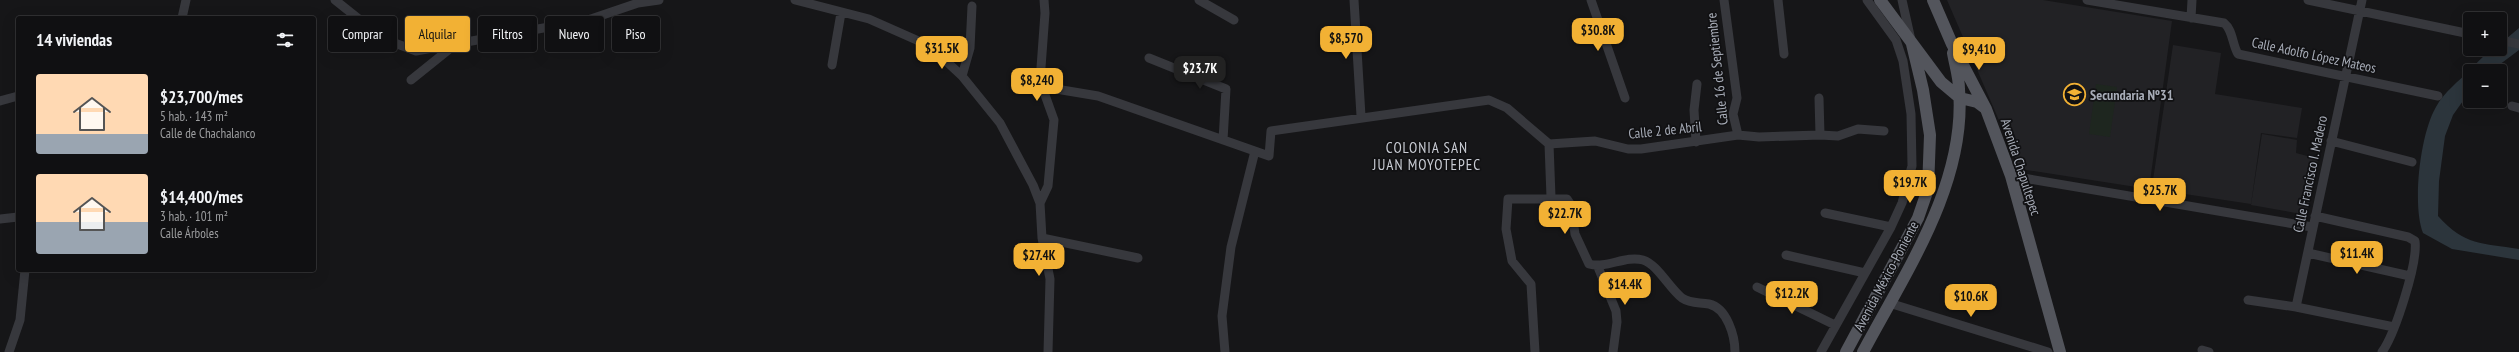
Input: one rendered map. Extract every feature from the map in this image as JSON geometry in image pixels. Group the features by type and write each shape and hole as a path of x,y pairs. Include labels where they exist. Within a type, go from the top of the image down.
{"main road":[{"name":"Avenida Chapultepec","path":"1933,0 1952,44 1986,109 2011,176 2060,352"},
{"name":"Avenida México-Poniente","path":"1863,352 1925,236 1943,197 1956,136 1960,98 1941,82 1912,44 1900,37 1883,4"},
{"name":"Avenida México-Poniente","path":"1846,352 1918,218 1928,189 1930,135 1924,90 1912,44"},
{"path":"1952,44 1960,98 1977,102 1986,109"}],"street":[{"path":"182,16 186,0"},
{"path":"470,43 588,20 638,2 659,0"},
{"path":"795,0 895,29 930,46 962,76 1000,123 1033,184 1040,203 1042,238 1050,278 1048,352"},
{"path":"1040,203 1048,186 1054,130 1054,120 1044,87 1040,81 1045,13 1044,0"},
{"path":"1199,0 1234,20"},
{"path":"1354,0 1361,116"},
{"path":"1591,0 1625,98"},
{"name":"Calle 16 de Septiembre","path":"1724,0 1737,98 1733,114 1738,135"},
{"path":"1778,0 1784,54"},
{"path":"1821,352 1891,227 1902,203 1909,180 1913,151 1909,88 1903,61 1900,37 1867,0"},
{"path":"1902,0 1912,44"},
{"name":"Calle Adolfo López Mateos","path":"2087,0 2191,18 2224,22 2229,27 2233,46 2238,54 2438,96"},
{"path":"2191,18 2192,0"},
{"path":"2308,0 2463,32"},
{"name":"Calle Francisco I. Madero","path":"2296,307 2362,0"},
{"path":"337,1 384,39 405,48"},
{"path":"962,76 970,48 972,6"},
{"path":"832,65 841,13"},
{"path":"2507,41 2519,44"},
{"path":"410,80 446,52"},
{"path":"1149,58 1226,89 1223,140"},
{"path":"1696,142 1694,110 1697,84"},
{"path":"1044,87 1098,96 1269,156 1271,131 1361,116 1489,100 1497,102 1507,108 1549,144 1551,197"},
{"path":"0,101 16,97"},
{"path":"1819,98 1820,135"},
{"name":"Calle 2 de Abril","path":"1549,144 1595,141 1628,149 1641,149 1738,135 1760,137 1820,135 1838,136 1858,129 1884,131"},
{"path":"2331,141 2412,162"},
{"path":"1225,352 1222,316 1231,248 1255,151"},
{"path":"2011,176 2312,227"},
{"path":"1535,352 1531,284 1512,261 1506,229 1508,199 1551,197 1567,198 1571,205 1575,234 1589,264 1598,267 1635,259 1650,263 1682,298 1693,303 1710,304 1717,308 1733,332 1735,352"},
{"path":"1825,213 1891,227"},
{"path":"2315,216 2408,237 2415,241 2416,250 2410,276 2394,327 2382,352"},
{"path":"0,219 16,217"},
{"path":"1042,238 1138,258"},
{"path":"2308,254 2410,276"},
{"path":"1786,255 1865,274"},
{"path":"1598,267 1616,312 1617,322 1613,352"},
{"path":"9,352 20,320 26,272"},
{"path":"1758,287 1835,325"},
{"path":"2248,300 2296,307 2394,327"},
{"path":"1888,303 2048,352"}],"shaded area":[{"name":"Secundaria Nº31","path":"1947,0 2043,0 2172,21 2149,189 2020,169"},
{"path":"2519,28 2519,50 2500,64 2476,64 2484,56 2507,56 2507,38"},
{"path":"2173,45 2221,53 2215,94 2302,108 2297,138 2261,133 2251,204 2185,194 2186,185 2153,180"},
{"path":"2463,77 2463,101 2453,115 2445,136 2439,181 2438,216 2457,233 2475,242 2519,249 2519,260 2452,249 2423,233 2418,205 2419,170 2422,151 2430,119 2439,102"},
{"path":"2096,84 2117,87 2110,137 2089,134"},
{"path":"2262,134 2297,140 2296,153 2318,159 2307,215 2251,205"}],"place":[{"name":"Secundaria Nº31","path":"2075,95"}],"district":[{"name":"COLONIA SAN JUAN MOYOTEPEC","path":"1427,156"}]}
